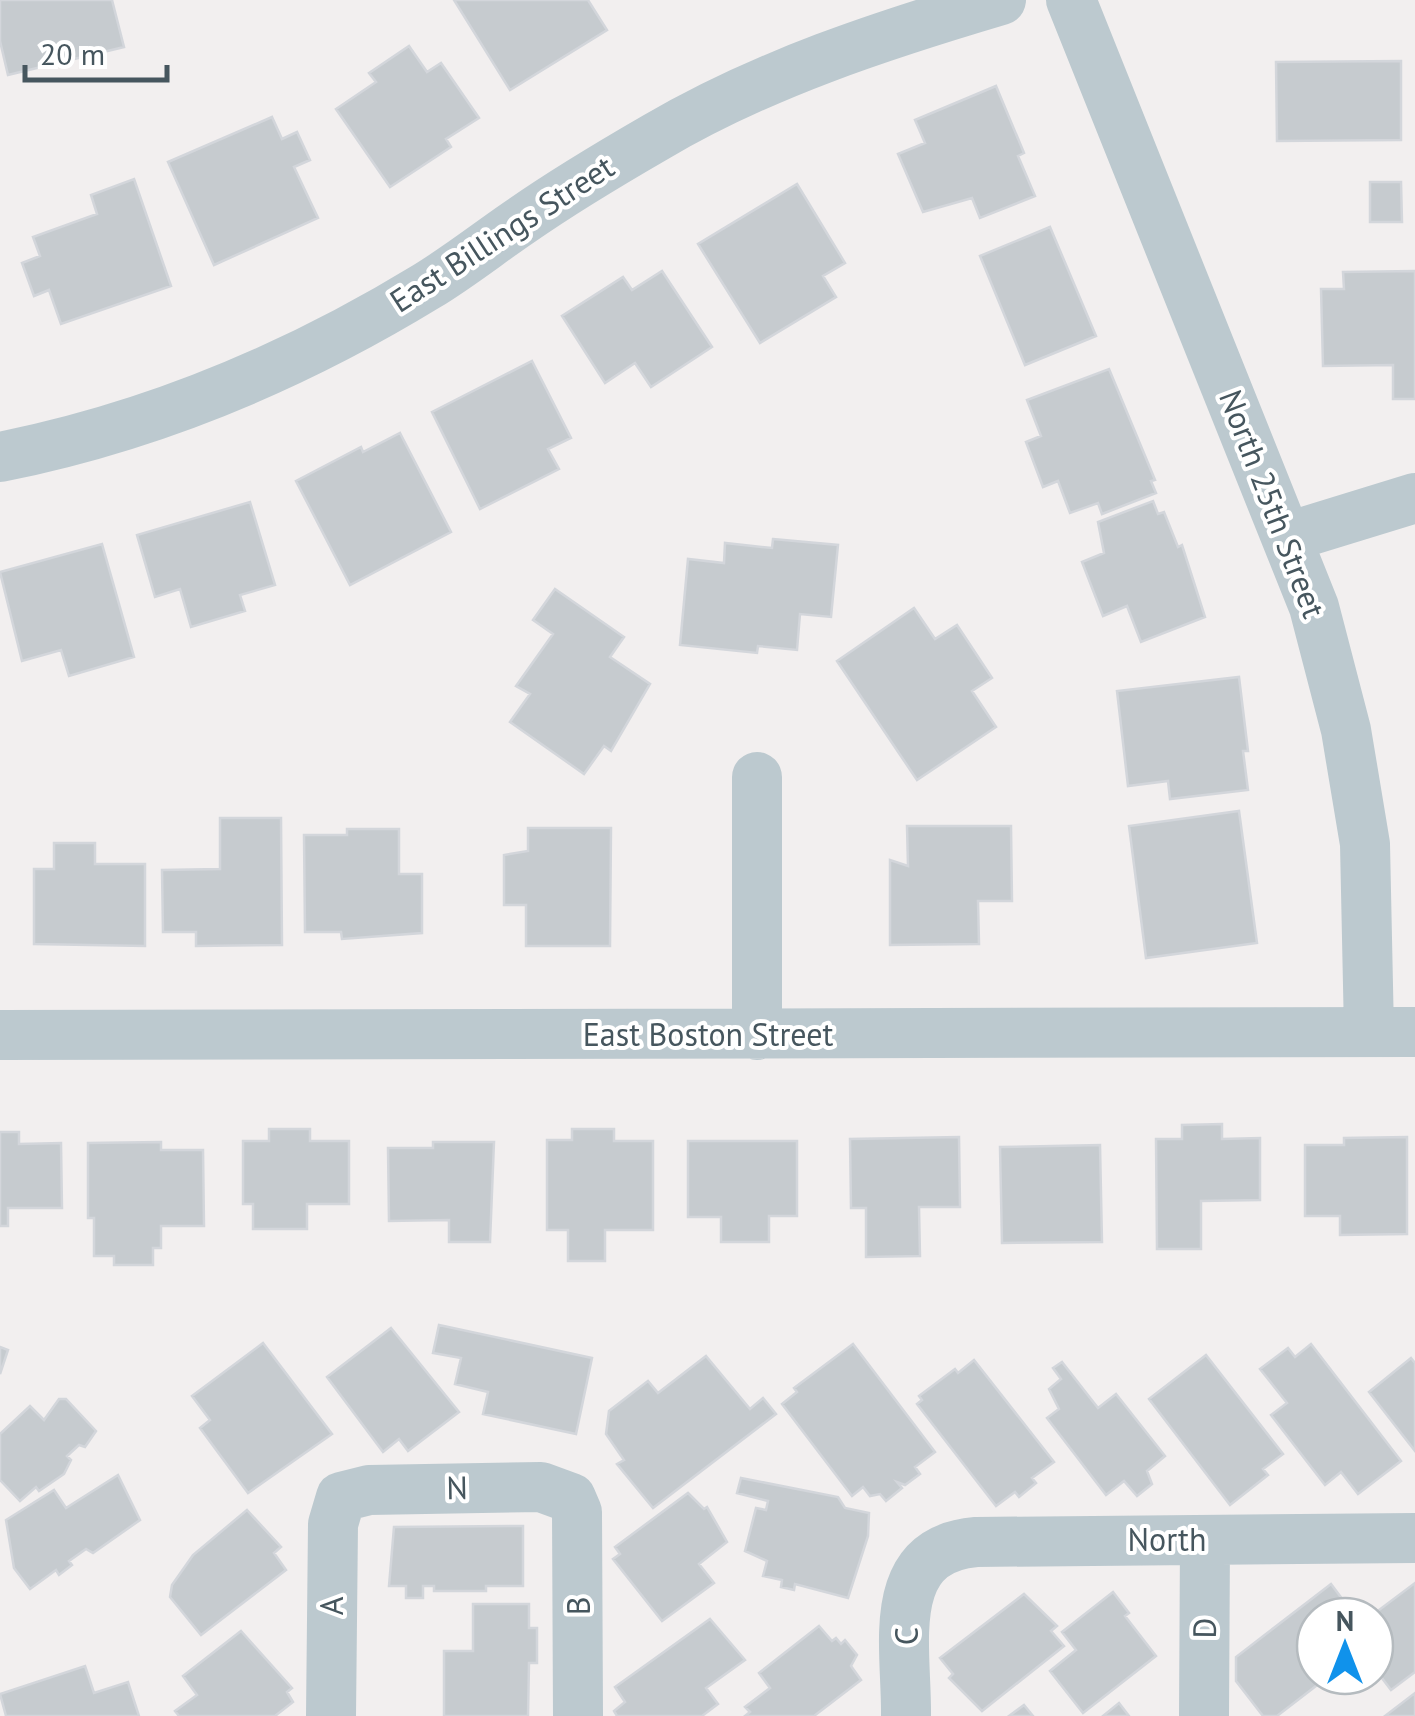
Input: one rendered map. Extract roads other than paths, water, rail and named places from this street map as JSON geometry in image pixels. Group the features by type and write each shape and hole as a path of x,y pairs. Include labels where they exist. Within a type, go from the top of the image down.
{"street":[{"name":"East Billings Street","path":"0,457 147,418 296,359 430,285 525,218 659,135 782,75 907,28 1001,0"},
{"name":"North 25th Street","path":"1070,0 1288,536 1332,670 1358,790 1369,900 1392,1032"},
{"path":"1288,536 1415,498"},
{"path":"756,777 756,1035"},
{"name":"East Boston Street","path":"0,1036 1392,1032"},
{"name":"N","path":"342,1498 368,1490 542,1487 570,1498"},
{"name":"A","path":"331,1716 333,1524 342,1498"},
{"name":"B","path":"570,1498 580,1529 578,1716"},
{"name":"North","path":"923,1560 939,1550 976,1542 1415,1538"},
{"name":"D","path":"1204,1716 1206,1540"},
{"name":"C","path":"906,1716 908,1590 923,1560"}]}
